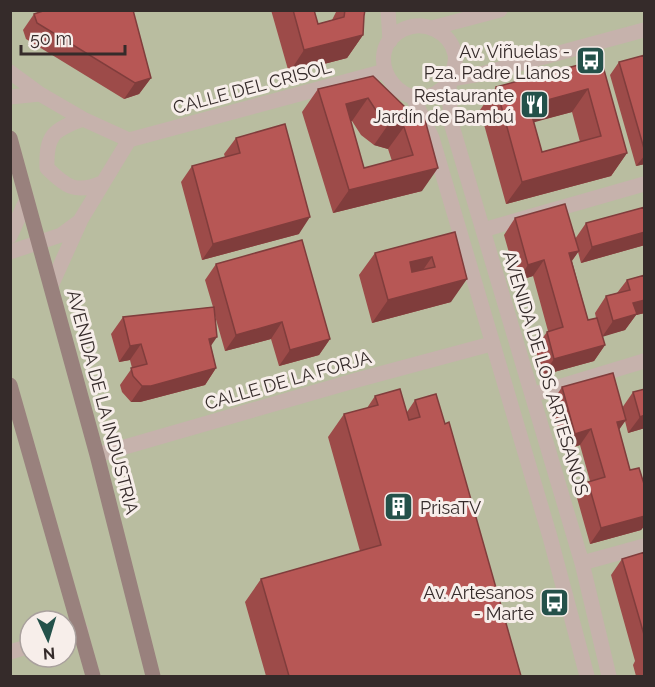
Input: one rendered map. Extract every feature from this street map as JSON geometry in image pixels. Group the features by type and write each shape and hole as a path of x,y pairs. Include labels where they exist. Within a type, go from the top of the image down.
{"street":[{"path":"388,10 390,41 383,61 385,71 395,88 413,97 430,96 450,80 481,74 645,30"},
{"path":"423,10 431,27"},
{"path":"431,27 500,10"},
{"path":"390,41 403,29 421,25 431,27 446,37 452,45 455,68 450,80"},
{"name":"CALLE DEL CRISOL","path":"129,140 385,71"},
{"path":"10,72 83,119 129,140 80,220 51,285"},
{"name":"AVENIDA DE LOS ARTESANOS","path":"450,80 452,126 582,563 609,676"},
{"path":"10,97 40,93"},
{"path":"413,97 432,138 491,344 550,537 587,676"},
{"path":"83,119 58,128 46,146 47,168 64,185 87,190 102,183"},
{"name":"AVENIDA DE LA INDUSTRIA","path":"10,138 97,455 153,676"},
{"path":"483,230 645,184"},
{"path":"10,236 27,199"},
{"path":"10,252 40,244 61,235 80,220"},
{"name":"CALLE DE LA FORJA","path":"97,455 491,344"},
{"path":"532,395 645,361"},
{"path":"10,385 67,609"},
{"path":"582,563 645,546"},
{"path":"78,644 93,676"}],"green space":[{"path":"10,11 644,11 644,676 11,676"}],"building":[{"path":"46,10 133,10 151,78 135,83 37,23 34,14"},
{"path":"293,10 314,10 318,24 344,17 345,10 365,10 363,35 304,50"},
{"path":"645,55 645,152 619,62"},
{"path":"601,59 627,153 522,182 496,87","holes":["588,89 601,136 542,152 529,105"]},
{"path":"373,76 405,107 424,116 438,168 349,190 318,89","holes":["368,98 377,112 390,122 404,127 413,155 364,168 346,104"]},
{"path":"285,124 310,217 213,244 192,166 240,153 236,138"},
{"path":"565,204 579,251 569,253 588,320 597,318 605,345 554,359 547,332 563,327 544,260 528,265 515,218"},
{"path":"645,207 645,232 592,247 586,223"},
{"path":"455,232 467,279 388,300 375,253","holes":["432,257 435,267 412,272 410,262"]},
{"path":"302,240 330,339 290,350 282,322 236,335 216,264"},
{"path":"645,275 645,300 633,303 637,314 613,321 606,296 630,290 627,280"},
{"path":"214,307 217,337 209,339 216,368 151,386 142,386 133,376 131,368 147,364 141,344 130,346 123,317"},
{"path":"613,373 626,420 617,422 630,470 639,468 645,487 645,516 601,528 588,482 605,477 591,429 575,434 562,387"},
{"name":"PrisaTV","path":"400,389 409,420 420,417 415,400 436,394 445,424 449,422 521,676 289,676 261,579 381,545 344,414 378,405 375,396"},
{"path":"645,389 645,415 640,417 633,392"},
{"path":"645,552 645,638 622,559"}],"place":[{"name":"Av. Viñuelas - Pza. Padre Llanos","path":"591,61"},
{"name":"Restaurante Jardín de Bambú","path":"535,105"},
{"name":"PrisaTV","path":"399,507"},
{"name":"Av. Artesanos - Marte","path":"555,602"}]}
